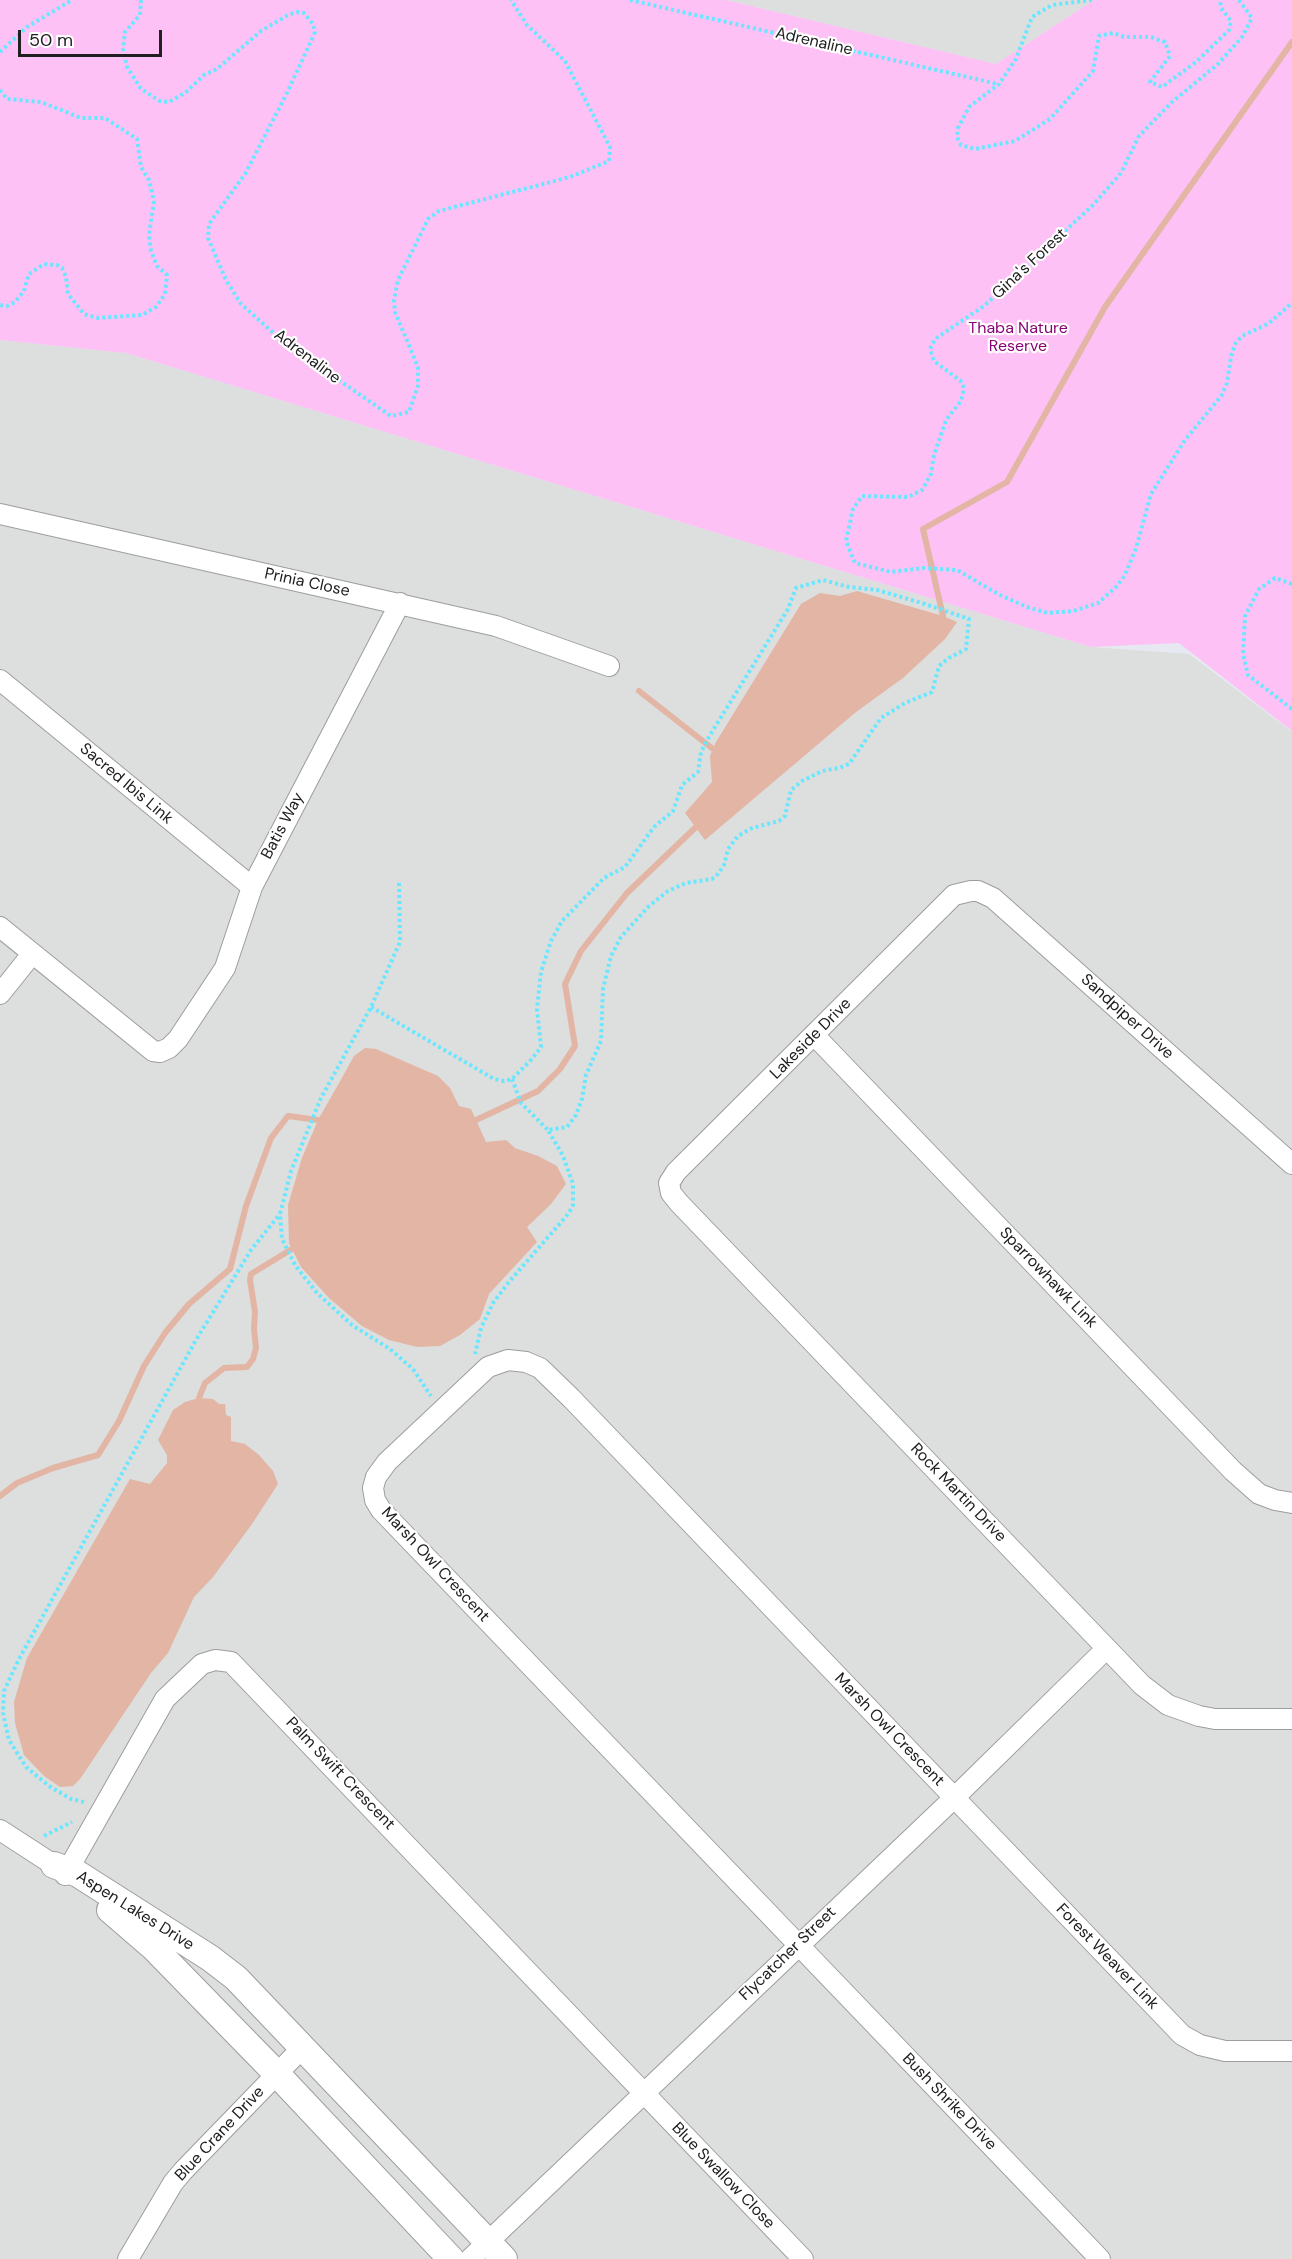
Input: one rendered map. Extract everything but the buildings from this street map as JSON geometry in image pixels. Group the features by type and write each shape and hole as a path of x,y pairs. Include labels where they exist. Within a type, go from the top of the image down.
{"street":[{"name":"Prinia Close","path":"0,514 496,626 609,666"},
{"name":"Batis Way","path":"32,954 153,1051 160,1052 169,1048 178,1039 225,968 252,887 400,603"},
{"name":"Sacred Ibis Link","path":"0,680 252,887"},
{"name":"Sandpiper Drive","path":"954,895 971,891 984,893 993,898 1292,1164"},
{"name":"Lakeside Drive","path":"669,1183 676,1172 954,895"},
{"path":"0,927 32,954 0,994"},
{"name":"Sparrowhawk Link","path":"814,1035 1233,1471 1259,1494 1292,1503"},
{"name":"Rock Martin Drive","path":"669,1183 670,1193 679,1203 1106,1649 1160,1700 1182,1712 1215,1719 1292,1719"},
{"name":"Marsh Owl Crescent","path":"798,1945 381,1509 375,1500 373,1488 381,1470 474,1378 488,1367 508,1360 530,1363 548,1375 954,1798"},
{"name":"Flycatcher Street","path":"487,2253 644,2092 954,1798 1106,1649"},
{"name":"Palm Swift Crescent","path":"62,1870 165,1699 202,1664 215,1660 231,1662 644,2092"},
{"name":"Forest Weaver Link","path":"954,1798 1187,2039 1225,2051 1292,2051"},
{"path":"0,1830 62,1870"},
{"name":"Aspen Lakes Drive","path":"62,1870 210,1958 236,1978 303,2047 487,2253"},
{"name":"Aspen Lakes Drive","path":"62,1870 154,1948 277,2074 451,2259"},
{"name":"Bush Shrike Drive","path":"798,1945 1100,2259"},
{"name":"Blue Crane Drive","path":"128,2259 178,2177 303,2047"},
{"name":"Blue Swallow Close","path":"644,2092 803,2259"}],"path":[{"path":"0,52 27,27 72,0"},
{"name":"Adrenaline","path":"141,0 140,15 125,32 123,49 127,67 141,89 160,101 169,102 185,93 204,75 217,69 261,31 288,15 304,13 313,24 315,32 286,95 245,174 209,224 208,238 226,280 241,304 286,344 391,416 409,412 418,386 418,367 395,312 394,300 398,280 428,219 439,211 570,177 609,161 610,147 565,61 527,25 511,0"},
{"name":"Adrenaline","path":"630,0 999,84"},
{"path":"1092,0 1052,5 1032,17 1016,59 999,84 969,107 958,128 957,137 961,145 975,149 1015,141 1050,119 1093,71 1099,36 1113,33 1124,37 1151,37 1165,42 1170,56 1150,82 1162,87 1196,62 1229,30 1231,21 1221,8 1220,0"},
{"name":"Gina's Forest","path":"1239,0 1252,18 1242,37 1218,64 1172,102 1139,136 1121,173 1093,205 984,306 935,339 930,349 934,361 962,382 964,389 961,401 946,420 934,455 931,474 922,490 908,497 862,496 853,509 846,541 855,562 891,572 924,568 957,570 1000,595 1048,613 1073,611 1098,603 1108,595 1125,574 1137,548 1151,494 1185,440 1222,395 1235,344 1242,336 1268,324 1292,303"},
{"path":"0,90 7,99 41,102 81,118 105,118 137,139 141,167 149,180 154,201 149,235 151,251 157,266 167,275 165,294 156,307 142,315 98,318 84,314 68,294 66,277 62,268 50,264 44,264 29,274 24,291 15,303 7,306 0,305"},
{"path":"1292,584 1275,578 1259,589 1245,616 1243,654 1248,675 1292,709"},
{"path":"370,1007 495,1079 504,1081 512,1079 541,1047 537,1010 541,972 551,941 562,921 604,878 625,867 654,827 673,811 682,785 698,772 702,752 710,735 788,609 796,588 823,580 849,587 877,590 969,620 966,649 939,666 932,693 905,703 882,718 849,764 822,771 802,781 791,790 785,816 779,821 752,828 738,836 728,849 724,865 718,874 711,879 686,883 668,891 649,906 621,937 611,956 603,988 601,1041 586,1075 579,1107 567,1127 548,1130"},
{"path":"399,883 400,942 370,1007 321,1098 291,1171 280,1214 282,1239 300,1272 317,1293 352,1325 390,1349 413,1368 429,1391 439,1413"},
{"path":"474,1378 481,1329 494,1303 509,1282 569,1213 573,1205 573,1184 564,1156 548,1130 521,1103 512,1079"},
{"path":"102,1807 71,1799 49,1786 26,1767 9,1740 3,1713 4,1691 19,1659 196,1340 251,1250 280,1214"},
{"path":"24,1846 102,1807"}],"shaded area":[{"path":"726,0 1094,0 996,64"},
{"path":"0,340 126,353 1091,647 1189,654 1292,732 1292,2259 0,2259"},
{"path":"857,591 957,622 945,639 903,678 856,712 705,840 685,813 712,782 710,756 716,742 801,604 820,593 840,596"},
{"path":"365,1048 376,1049 438,1076 450,1088 459,1106 471,1109 486,1142 506,1140 515,1148 538,1156 557,1166 566,1184 551,1204 527,1227 537,1242 489,1294 480,1319 460,1335 440,1346 417,1347 389,1340 362,1326 329,1298 301,1267 289,1243 288,1205 302,1158 318,1120 354,1056"},
{"path":"199,1398 213,1399 219,1404 225,1404 226,1415 231,1417 231,1441 245,1444 259,1455 273,1471 278,1484 213,1577 194,1597 168,1653 151,1673 80,1779 73,1786 60,1787 44,1776 24,1755 15,1723 14,1702 27,1658 130,1479 150,1484 167,1463 167,1455 158,1440 173,1410 185,1402"}],"green space":[{"name":"Thaba Nature Reserve","path":"0,0 726,0 996,64 1094,0 1292,0 1292,731 1179,643 1091,647 126,353 0,340"}],"waterway":[{"path":"943,616 923,529 1007,482 1105,307 1292,42"},
{"path":"639,691 713,749"},
{"path":"476,1120 538,1091 560,1069 575,1046 565,984 581,951 627,893 696,827"},
{"path":"0,1496 17,1483 53,1468 98,1455 119,1421 144,1366 165,1333 189,1304 230,1269 246,1206 271,1138 288,1116 318,1120"},
{"path":"199,1398 205,1383 224,1368 247,1367 253,1359 256,1348 251,1274 292,1249"}]}
